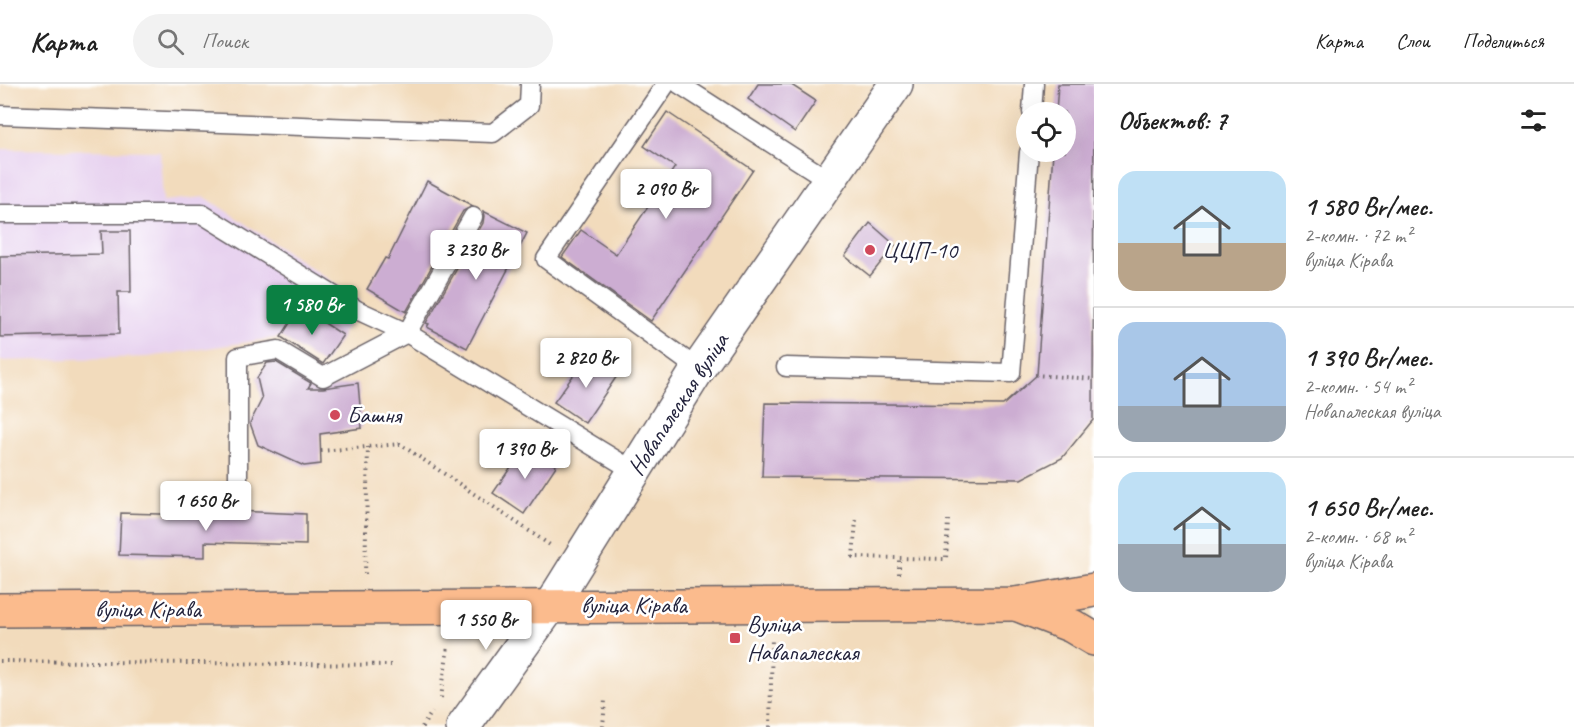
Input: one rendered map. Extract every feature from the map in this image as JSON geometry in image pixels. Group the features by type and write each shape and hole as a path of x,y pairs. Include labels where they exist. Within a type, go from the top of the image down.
{"main road":[{"name":"вуліца Кірава","path":"0,610 1016,604 1094,590"},
{"name":"вуліца Кірава","path":"1016,604 1072,626 1094,639"}],"street":[{"name":"Новапалеская вуліца","path":"463,727 551,605 698,369 896,84"}],"lane":[{"path":"0,115 493,133 529,105 530,84"},
{"path":"666,84 546,259 698,369"},
{"path":"679,84 830,181"},
{"path":"1033,102 1034,84"},
{"path":"786,367 1011,373 1028,162"},
{"path":"0,214 202,214 357,310 407,333 634,471"},
{"path":"238,479 238,357 278,350 323,377 407,333 473,217"}],"path":[{"path":"1011,373 1094,379"},
{"path":"321,451 400,444 550,545"},
{"path":"365,574 368,447"},
{"path":"856,520 853,557 946,559 948,520"},
{"path":"770,727 772,638"},
{"path":"422,727 443,696 448,646"},
{"path":"0,661 392,665"},
{"path":"603,727 605,700"}],"shaded area":[{"path":"0,149 160,151 163,201 205,197 361,301 324,364 281,337 148,357 0,361"}],"building":[{"path":"758,84 790,84 816,101 795,132 748,99"},
{"path":"1058,84 1094,84 1093,420 1062,458 1021,479 762,477 765,403 1003,405 1037,375 1052,162 1076,162 1076,102 1057,102"},
{"path":"667,112 753,170 651,321 562,257 581,230 616,254 675,167 644,146"},
{"path":"427,181 473,206 463,211 406,312 367,289 385,258 388,259"},
{"path":"483,211 527,233 467,348 427,327 429,324 426,323 483,223"},
{"name":"ЦЦП-10","path":"870,223 895,245 870,276 845,256"},
{"path":"101,231 130,231 131,292 118,292 119,334 0,337 0,256 102,254"},
{"path":"300,307 343,335 323,364 281,337"},
{"path":"588,355 617,376 585,423 554,402"},
{"path":"276,362 311,383 308,388 358,383 362,428 320,434 321,464 304,466 258,445 250,423 262,399 257,378 267,363"},
{"path":"526,445 556,466 524,514 493,493"},
{"path":"236,511 306,514 306,545 205,542 205,557 119,555 121,513 236,516"}],"place":[{"name":"ЦЦП-10","path":"870,250"},
{"name":"Башня","path":"335,415"},
{"name":"Вуліца Навапалеская","path":"735,638"}]}
